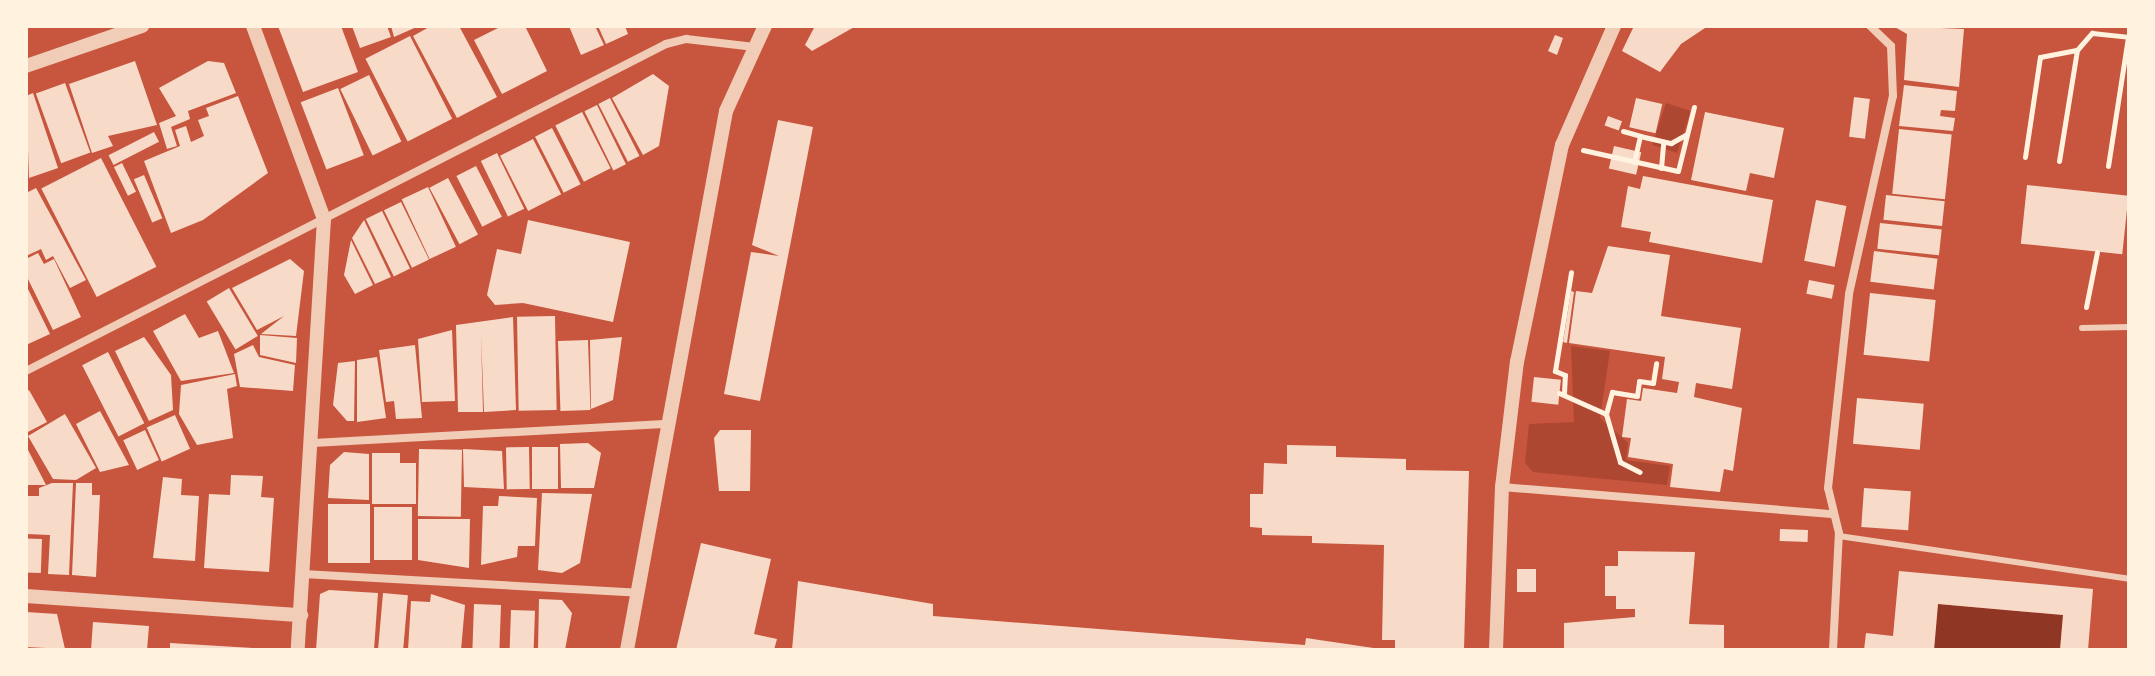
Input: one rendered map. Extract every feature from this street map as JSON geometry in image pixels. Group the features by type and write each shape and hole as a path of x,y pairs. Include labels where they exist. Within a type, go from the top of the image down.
{"street":[{"path":"26,66 142,26"},
{"path":"253,26 324,219 313,443 298,650"},
{"path":"627,650 726,111 765,26"},
{"path":"1496,650 1502,487 1517,362 1562,145 1614,26"},
{"path":"1833,650 1839,536 1828,488 1849,294 1893,96 1891,46 1870,26"},
{"path":"26,371 666,44 686,39 755,47"},
{"path":"313,443 668,424"},
{"path":"1502,487 1832,514"},
{"path":"303,574 638,593"},
{"path":"26,596 301,615"}],"lane":[{"path":"2082,328 2129,327"},
{"path":"1839,536 2129,579"}],"path":[{"path":"2059,161 2077,50 2092,33 2128,37 2108,166"},
{"path":"2025,157 2040,57 2077,50"},
{"path":"1579,149 1678,171 1694,107"},
{"path":"1623,131 1663,143 1688,133"},
{"path":"1634,162 1640,136"},
{"path":"1661,168 1663,143"},
{"path":"2082,328 2097,252"},
{"path":"1571,272 1558,353 1562,393 1606,414"},
{"path":"1551,351 1558,353"},
{"path":"1640,472 1620,462 1606,414 1612,392 1637,396 1639,381 1653,383 1656,363"}],"shaded area":[{"path":"1666,103 1691,111 1677,153 1652,145"},
{"path":"1571,346 1610,351 1600,418 1628,443 1626,460 1670,466 1667,485 1533,472 1525,463 1529,424 1574,422"},
{"path":"1938,604 2063,615 2060,650 1934,650"}],"building":[{"path":"278,26 341,26 358,72 303,92"},
{"path":"352,26 387,26 391,37 360,48"},
{"path":"391,26 419,26 394,37"},
{"path":"431,26 459,26 497,97 457,118 413,36"},
{"path":"502,26 525,26 547,71 502,94 474,40"},
{"path":"569,26 595,26 604,45 581,55"},
{"path":"598,26 625,26 628,34 606,44"},
{"path":"815,26 856,26 812,51 805,45"},
{"path":"1634,26 1708,26 1681,44 1660,72 1622,51"},
{"path":"1893,26 1964,29 1959,87 1904,80 1907,34"},
{"path":"1555,35 1563,38 1557,55 1548,51"},
{"path":"410,36 452,119 408,142 365,59"},
{"path":"135,61 157,125 108,136 113,146 92,153 69,84"},
{"path":"208,61 224,63 236,93 188,111 190,119 171,127 177,146 167,149 159,123 176,116 159,88"},
{"path":"653,74 669,86 659,146 643,155 612,98"},
{"path":"369,75 401,142 373,156 340,89"},
{"path":"65,83 90,153 61,163 36,94"},
{"path":"1904,85 1957,91 1955,111 1941,110 1940,116 1955,118 1953,131 1899,126"},
{"path":"338,88 364,155 326,170 301,102"},
{"path":"33,93 58,168 29,178 26,96"},
{"path":"238,96 268,173 203,220 171,233 144,161 180,146 175,130 186,126 191,142 204,136 198,120 209,116 206,108"},
{"path":"1854,97 1870,99 1865,139 1849,137"},
{"path":"610,98 640,156 628,162 598,104"},
{"path":"1636,98 1662,104 1656,133 1629,127"},
{"path":"597,105 626,164 613,170 584,111"},
{"path":"582,112 611,168 584,182 555,126"},
{"path":"1705,112 1784,128 1774,178 1750,173 1746,191 1691,180"},
{"path":"1608,116 1622,121 1619,131 1605,125"},
{"path":"778,120 813,127 760,401 724,394 751,252 779,256 752,245"},
{"path":"552,128 581,184 564,193 535,137"},
{"path":"1899,129 1952,135 1945,199 1892,194"},
{"path":"154,132 159,142 114,165 109,155"},
{"path":"533,139 561,194 528,211 500,156"},
{"path":"1614,146 1641,152 1636,175 1609,168"},
{"path":"497,153 524,209 508,217 481,161"},
{"path":"101,158 156,267 97,297 41,188"},
{"path":"122,163 136,192 128,196 114,167"},
{"path":"476,166 502,217 482,227 456,176"},
{"path":"144,175 162,218 152,223 134,179"},
{"path":"1643,176 1773,200 1762,263 1649,242 1651,232 1621,227 1628,186 1640,189"},
{"path":"448,178 478,235 460,244 429,188"},
{"path":"2027,185 2128,196 2122,254 2021,244"},
{"path":"428,187 456,247 430,259 402,199"},
{"path":"36,188 86,280 70,288 53,256 46,260 41,249 26,256 26,193"},
{"path":"1886,195 1945,201 1942,226 1883,220"},
{"path":"1816,200 1846,206 1835,267 1804,261"},
{"path":"401,202 429,260 412,268 384,210"},
{"path":"382,211 410,269 394,276 366,219"},
{"path":"364,220 391,277 375,284 352,238"},
{"path":"528,220 630,242 613,322 523,303 495,305 487,295 497,249 521,254"},
{"path":"1880,223 1942,229 1939,255 1877,249"},
{"path":"351,240 373,285 355,294 344,275"},
{"path":"1608,246 1670,255 1661,316 1741,328 1732,389 1696,383 1694,397 1742,408 1733,471 1724,469 1720,492 1670,487 1673,464 1628,457 1631,438 1622,437 1627,399 1641,401 1643,388 1677,393 1679,382 1662,379 1665,357 1569,343 1576,291 1592,293"},
{"path":"1874,251 1938,259 1934,290 1870,282"},
{"path":"38,253 44,264 54,259 81,317 53,330 26,275 26,259"},
{"path":"290,259 304,271 296,336 261,334 284,316 257,330 232,288"},
{"path":"1809,280 1835,285 1832,299 1806,294"},
{"path":"26,285 50,334 26,345"},
{"path":"229,288 258,336 236,349 207,301"},
{"path":"1571,291 1574,292 1567,343 1563,342"},
{"path":"1870,293 1936,300 1929,362 1864,355"},
{"path":"185,314 199,338 218,331 234,373 181,381 153,331"},
{"path":"555,316 557,410 519,411 517,317"},
{"path":"513,317 516,410 484,412 481,335 483,412 458,412 456,325"},
{"path":"452,330 455,401 422,402 418,339"},
{"path":"260,335 297,338 296,363 260,355"},
{"path":"144,337 171,375 173,410 149,421 115,351"},
{"path":"622,337 613,400 591,409 590,340"},
{"path":"588,340 590,410 560,411 558,341"},
{"path":"253,345 259,357 295,365 293,391 240,387 234,354"},
{"path":"415,345 422,418 396,419 394,401 386,402 379,350"},
{"path":"108,352 144,423 118,436 82,365"},
{"path":"377,357 386,418 357,422 357,360"},
{"path":"355,361 354,421 347,421 333,405 338,363"},
{"path":"235,374 237,386 227,389 233,438 197,445 179,414 181,385"},
{"path":"1534,377 1561,380 1558,405 1531,402"},
{"path":"29,390 47,422 26,433 26,392"},
{"path":"1857,398 1924,404 1920,450 1853,444"},
{"path":"100,411 129,465 100,472 76,424"},
{"path":"65,414 96,468 76,480 53,479 28,436"},
{"path":"175,415 190,449 162,461 147,428"},
{"path":"145,430 159,460 137,470 123,440"},
{"path":"720,430 751,430 750,491 719,491 714,438"},
{"path":"588,443 601,453 594,488 561,488 560,444"},
{"path":"1287,445 1336,446 1336,457 1406,459 1406,470 1469,471 1464,650 1395,650 1395,640 1382,640 1384,545 1312,543 1312,536 1262,535 1262,528 1250,527 1250,494 1263,494 1264,463 1287,464"},
{"path":"26,446 46,485 26,485"},
{"path":"506,447 529,447 530,489 507,489"},
{"path":"532,447 558,447 558,489 532,489"},
{"path":"419,449 462,450 461,517 418,516"},
{"path":"463,449 502,451 504,489 464,487"},
{"path":"344,452 369,454 369,500 328,498 330,465"},
{"path":"372,453 400,453 400,463 416,463 416,504 372,504"},
{"path":"231,475 263,476 261,497 274,498 269,572 204,568 209,494 230,495"},
{"path":"163,477 182,479 181,495 199,496 195,561 153,558"},
{"path":"52,483 73,483 69,575 48,574 50,535 26,534 26,496 39,496 39,488"},
{"path":"76,483 92,483 92,495 100,495 96,577 72,575"},
{"path":"1864,488 1911,491 1908,530 1861,527"},
{"path":"542,493 592,494 580,563 562,573 538,570"},
{"path":"499,496 537,498 535,546 518,546 517,557 481,565 483,506 498,506"},
{"path":"328,504 370,504 370,563 328,563"},
{"path":"374,507 412,507 412,560 374,560"},
{"path":"418,519 470,519 469,568 418,560"},
{"path":"1780,529 1808,530 1808,542 1780,541"},
{"path":"26,538 42,539 41,573 26,572"},
{"path":"701,543 771,559 754,634 777,639 774,650 676,650"},
{"path":"1618,551 1695,552 1689,624 1724,625 1724,650 1564,650 1564,623 1635,617 1635,609 1616,609 1616,596 1605,596 1605,566 1618,566"},
{"path":"1517,569 1536,569 1536,592 1517,592"},
{"path":"1899,571 2093,589 2088,650 2060,650 2063,615 1938,604 1934,650 1864,650 1866,633 1893,636"},
{"path":"798,581 933,604 933,616 1305,645 1306,638 1387,650 792,650"},
{"path":"329,590 378,593 374,650 316,650 320,594"},
{"path":"383,593 408,595 403,650 378,650"},
{"path":"431,594 465,605 461,650 408,650 411,601 430,602"},
{"path":"539,599 562,600 572,613 565,650 538,650"},
{"path":"474,604 501,605 499,650 472,650"},
{"path":"511,610 535,611 534,650 510,650"},
{"path":"26,612 57,614 65,649 26,647"},
{"path":"93,622 149,626 147,650 91,650"},
{"path":"170,643 253,648 253,650 170,650"}]}
